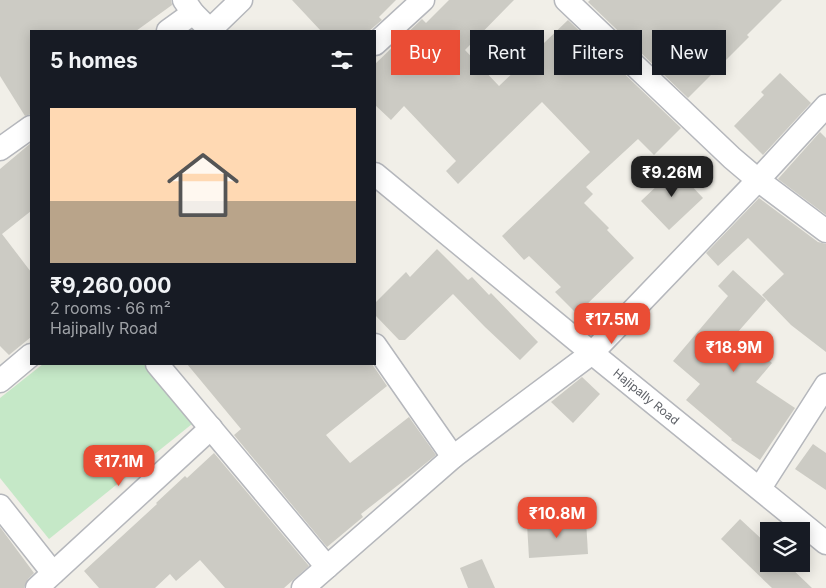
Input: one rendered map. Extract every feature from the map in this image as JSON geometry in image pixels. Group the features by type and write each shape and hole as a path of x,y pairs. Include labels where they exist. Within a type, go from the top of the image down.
{"street":[{"path":"169,30 188,7 210,30 241,0"},
{"path":"376,43 423,0"},
{"path":"566,0 725,151 758,180 826,231"},
{"path":"303,588 453,458 592,353 758,180 826,106"},
{"path":"0,149 30,128"},
{"name":"Hajipally Road","path":"376,175 826,542"},
{"path":"376,345 453,458"},
{"path":"0,381 30,356"},
{"path":"158,365 327,566"},
{"path":"760,488 826,385"},
{"path":"37,588 211,428"},
{"path":"0,506 53,573"}],"green space":[{"path":"42,365 145,365 192,424 49,539 0,478 0,398"}],"building":[{"path":"0,0 171,0 172,5 137,30 30,30 30,114 25,116 0,76"},
{"path":"292,0 396,0 379,17 382,20 370,30 320,30"},
{"path":"449,0 514,0 485,30 470,30 470,45 465,50 470,55 470,75 489,75 499,86 510,75 544,75 544,43 554,33 554,75 626,75 681,128 654,155 638,139 586,187 593,194 584,203 609,228 607,230 634,258 577,314 555,292 561,287 529,256 524,260 502,236 590,152 542,102 458,184 446,171 456,161 404,106 391,120 376,106 376,63 391,49 391,75 460,75 460,30 411,30 422,19 426,23"},
{"path":"590,0 782,0 747,35 749,37 726,60 726,30 652,30 652,63 642,54 642,30 617,30 588,2"},
{"path":"568,20 578,30 558,30"},
{"path":"780,73 811,103 763,155 734,126 764,95 761,92"},
{"path":"664,75 711,75 688,98"},
{"path":"820,132 826,138 826,215 778,179"},
{"path":"30,144 30,212 2,234 30,271 30,338 9,355 0,346 0,169"},
{"path":"673,166 703,198 669,230 641,201 661,182 659,179"},
{"path":"759,198 818,242 826,244 826,352 791,325 762,295 784,274 748,238 718,266 706,253"},
{"path":"437,249 468,280 472,277 489,295 491,293 538,342 520,360 453,294 405,340 399,340 376,316 376,302 406,272 410,277"},
{"path":"733,270 766,300 737,333 772,363 756,382 795,408 760,460 731,440 686,400 700,384 673,361 728,296 718,286"},
{"path":"188,365 373,365 387,386 326,435 350,463 409,417 436,455 361,514 363,517 327,547 234,435 241,429"},
{"path":"582,377 600,394 573,423 551,402"},
{"path":"813,444 826,453 826,490 795,469"},
{"path":"214,453 309,566 284,588 225,588 200,560 176,581 170,574 155,588 99,588 84,571 185,476 187,478"},
{"path":"740,519 760,538 760,572 795,572 812,588 772,588 721,539"},
{"path":"586,520 588,554 529,558 527,524"},
{"path":"0,527 34,573 28,579 24,588 0,588"},
{"path":"482,559 495,588 468,588 460,568"}]}
